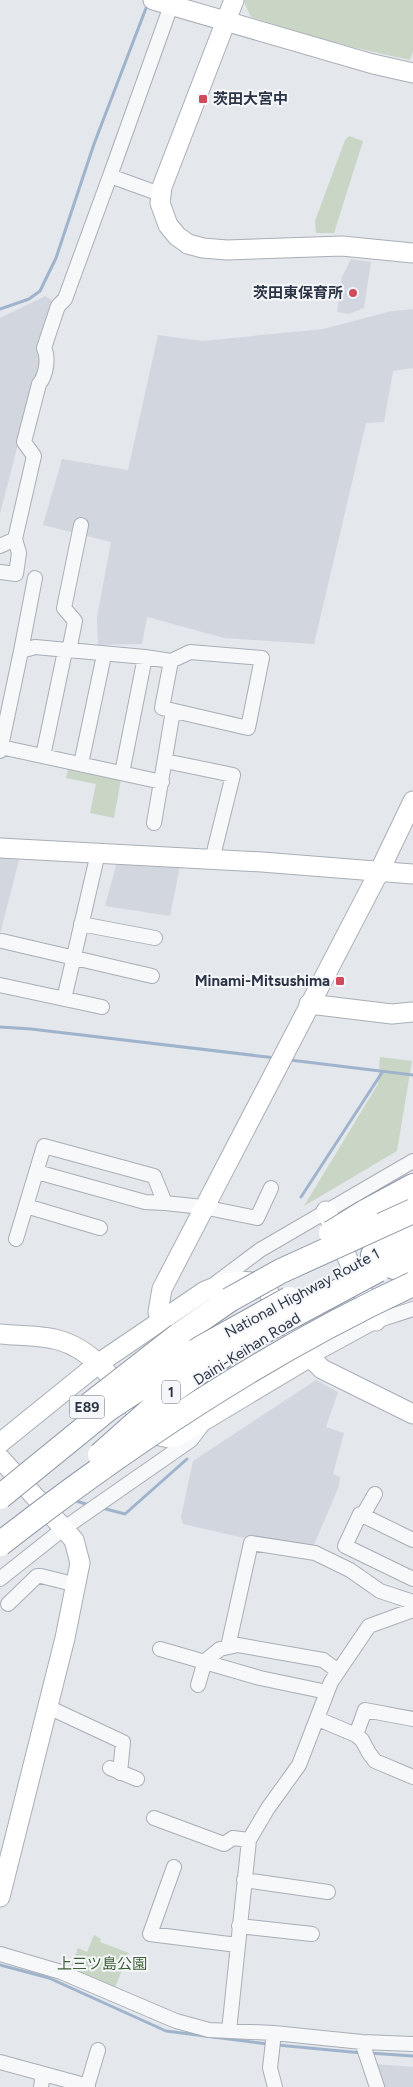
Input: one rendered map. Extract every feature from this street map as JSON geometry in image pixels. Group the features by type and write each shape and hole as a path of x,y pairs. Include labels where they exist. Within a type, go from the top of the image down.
{"highway":[{"path":"229,1300 278,1266 365,1212 413,1186"},
{"name":"E89","path":"14,1484 63,1428 125,1376 229,1300 281,1271 413,1211"},
{"name":"National Highway Route 1","path":"1,1571 106,1449 172,1391 240,1344 376,1263 413,1236"},
{"name":"National Highway Route 1","path":"0,1497 108,1409 233,1328 376,1263 413,1254"},
{"name":"Daini-Keihan Road","path":"0,1533 97,1451 170,1397 242,1349 318,1306 413,1259"},
{"path":"0,1544 44,1510 161,1427 254,1368 311,1336 413,1284"}],"street":[{"path":"234,0 160,194 168,225 177,236 188,244 203,248 227,250 342,246 413,253"},
{"path":"0,572 16,574 19,553 15,539 34,456 24,442 39,384 44,378 47,353 44,348 58,306 65,299 110,176 164,2 225,22 373,64 413,73"},
{"path":"110,176 160,194"},
{"path":"43,756 75,621 64,608 81,525"},
{"path":"0,546 15,539"},
{"path":"35,578 21,651 7,684 1,749 43,756 162,782"},
{"path":"21,651 35,647 171,661 190,652 262,658 248,728 162,708 171,661"},
{"path":"81,764 104,655"},
{"path":"122,773 145,657"},
{"path":"154,823 174,711"},
{"path":"166,762 233,775 212,860"},
{"path":"161,1321 158,1312 162,1289 379,872 413,801"},
{"path":"0,848 413,874"},
{"path":"64,999 98,853"},
{"path":"81,924 155,938"},
{"path":"2,941 152,976"},
{"path":"0,986 102,1007"},
{"path":"309,1004 392,1014 413,1012"},
{"path":"16,1239 44,1146 154,1176 165,1203"},
{"path":"0,1443 99,1362 205,1291 260,1250 413,1160"},
{"path":"36,1172 145,1202 203,1207 256,1218 272,1188"},
{"path":"26,1206 100,1228"},
{"path":"326,1211 376,1321"},
{"path":"205,1291 225,1283 240,1281 262,1286 267,1290 310,1357 322,1369 413,1414"},
{"path":"0,1334 58,1340 86,1353 99,1362 150,1430 160,1436 169,1438 178,1436 204,1422 310,1357 376,1321 413,1309"},
{"path":"50,1514 191,1440 204,1422"},
{"path":"0,1458 14,1484 50,1514 74,1540 80,1570 0,1897"},
{"path":"364,1515 375,1494"},
{"path":"413,1540 360,1514 345,1546 413,1579"},
{"path":"228,1647 251,1543 316,1553 350,1570 380,1591 413,1602"},
{"path":"8,1604 37,1576 77,1585"},
{"path":"228,2031 249,1840 268,1808 299,1766 327,1692 338,1671 369,1626 413,1610"},
{"path":"198,1685 205,1661 220,1648 238,1645 323,1660 338,1671"},
{"path":"160,1649 260,1678 327,1692"},
{"path":"48,1707 124,1742 115,1771 137,1779"},
{"path":"356,1735 365,1710 413,1719"},
{"path":"318,1719 356,1735 362,1740 375,1761 413,1777"},
{"path":"154,1818 224,1844 233,1838 249,1840"},
{"path":"174,1867 150,1934 237,1946"},
{"path":"244,1880 328,1892"},
{"path":"239,1926 312,1934"},
{"path":"0,1954 61,1972 176,2022 209,2030 274,2036 365,2050 413,2044"},
{"path":"274,2036 270,2068 275,2087"},
{"path":"0,2062 42,2081 87,2086 98,2050"},
{"path":"365,2050 377,2087"}],"shaded area":[{"name":"茨田東保育所","path":"351,259 371,262 364,308 348,314 337,312 342,277"},
{"path":"45,296 52,300 39,351 40,372 34,382 0,514 0,318"},
{"path":"413,309 413,368 393,371 384,422 366,423 314,644 224,638 147,617 142,644 98,645 97,617 111,542 43,525 62,459 128,470 158,335 202,341 323,329 392,311"},
{"path":"0,855 20,856 0,934"},
{"path":"117,862 180,866 170,916 105,906"},
{"path":"316,1380 338,1392 326,1427 344,1433 333,1474 340,1477 339,1486 313,1547 253,1540 183,1524 181,1517 193,1461"},
{"path":"375,2064 413,2067 413,2087 381,2087"}],"green space":[{"path":"245,0 413,0 413,51 410,60 330,41 251,17 244,2"},
{"path":"349,136 363,141 334,233 316,233 315,221 345,140"},
{"path":"68,769 121,779 114,818 90,813 96,784 66,778"},
{"path":"380,1057 412,1061 397,1151 304,1206 378,1084"},
{"name":"上三ツ島公園","path":"94,1935 101,1939 100,1942 129,1953 114,1990 69,1971 78,1948 87,1952"}],"waterway":[{"path":"0,309 29,299 40,291 56,258 94,144 148,3"},
{"path":"0,1027 276,1058"},
{"path":"290,1060 413,1075"},
{"path":"301,1197 383,1071"},
{"path":"102,1508 125,1514 187,1459"},
{"path":"73,1500 89,1505"},
{"path":"0,1965 49,1978 166,2031 268,2044"},
{"path":"277,2045 362,2053"},
{"path":"369,2053 413,2056"}],"place":[{"name":"茨田大宮中","path":"203,99"},
{"name":"茨田東保育所","path":"353,293"},
{"name":"Minami-Mitsushima","path":"340,981"}]}
